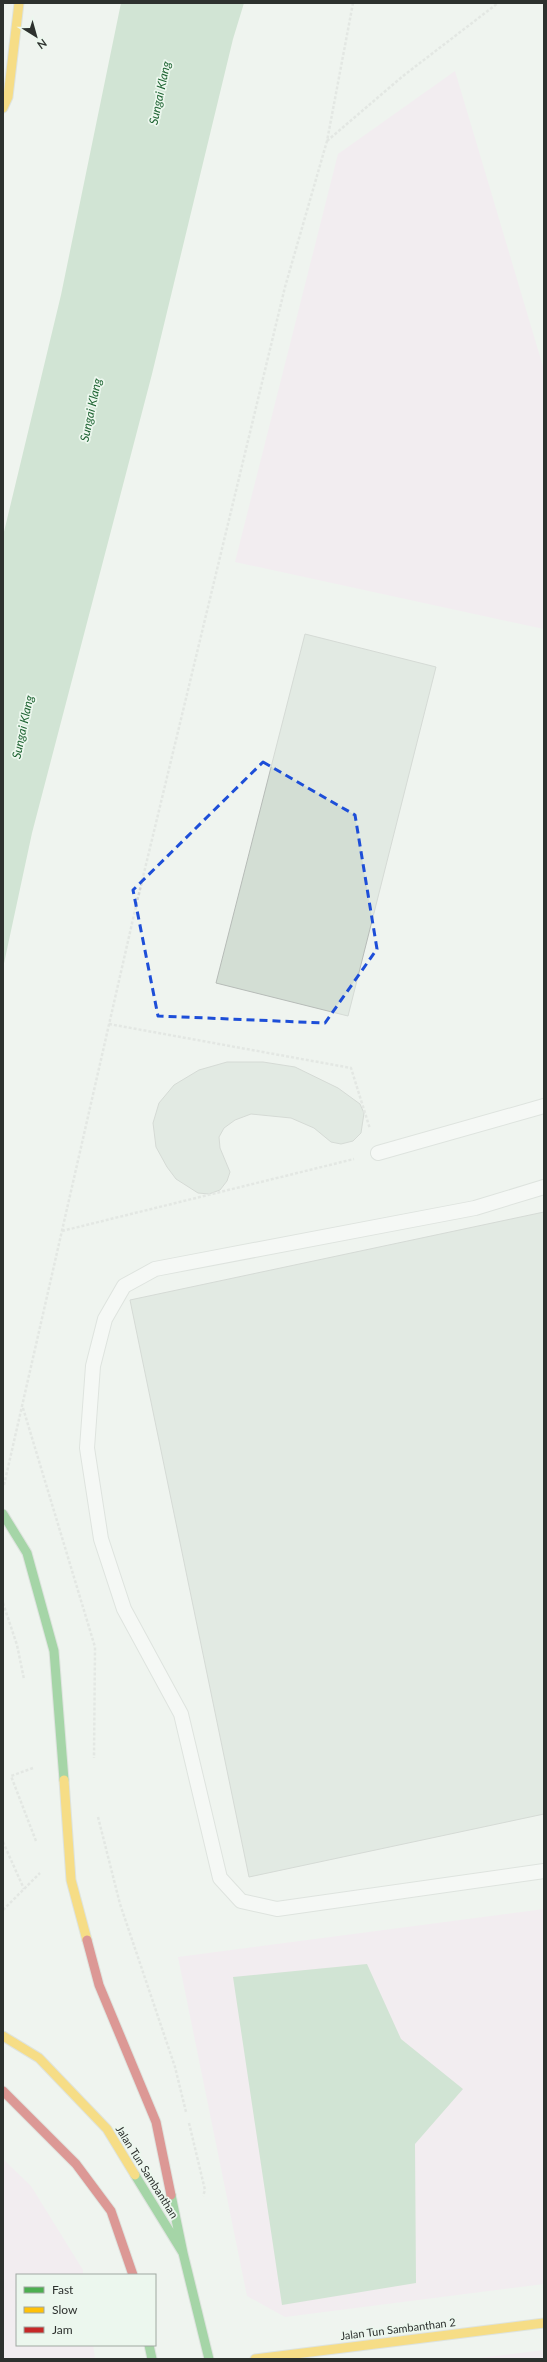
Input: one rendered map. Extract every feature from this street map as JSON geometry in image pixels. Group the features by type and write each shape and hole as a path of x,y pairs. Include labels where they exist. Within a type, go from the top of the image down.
{"main road":[{"path":"3,108 8,97 19,3"},
{"path":"3,1514 27,1553 54,1651 71,1880 99,1985 156,2122 183,2253"},
{"name":"Jalan Tun Sambanthan","path":"3,2036 39,2058 107,2129 183,2253 209,2359"},
{"path":"3,2090 76,2164 111,2211 133,2274"},
{"name":"Jalan Tun Sambanthan 2","path":"255,2359 544,2323"},
{"path":"149,2346 152,2359"}],"lane":[{"path":"378,1153 544,1106"},
{"path":"544,1187 475,1208 156,1269 124,1286 105,1319 93,1366 87,1448 101,1539 124,1609 182,1714 220,1878 241,1901 277,1909 544,1871"}],"path":[{"path":"3,1490 109,1024 285,287 327,142 354,3"},
{"path":"327,142 403,76 498,3"},
{"path":"62,1231 378,1153 351,1068 109,1024"},
{"path":"22,1407 95,1647 94,1766"},
{"path":"3,1603 17,1645 25,1683"},
{"path":"36,1767 11,1776 38,1846"},
{"path":"97,1813 120,1904 175,2067 186,2113"},
{"path":"3,1842 24,1889"},
{"path":"3,1910 41,1872"},
{"path":"188,2121 205,2190 203,2197"}],"highlighted area":[{"path":"263,762 355,815 377,949 325,1023 158,1016 133,890"}],"shaded area":[{"path":"455,71 544,370 544,629 235,562 338,154"},
{"path":"544,1909 544,2284 285,2317 247,2296 178,1957"},
{"path":"3,2159 31,2186 83,2270 83,2274 16,2274 16,2346 93,2346 95,2359 3,2359"},
{"path":"544,2350 544,2359 471,2359"}],"water":[{"name":"Sungai Klang","path":"121,3 244,3 233,39 152,374 32,833 3,968 3,536 61,295"},
{"path":"367,1964 401,2039 463,2089 415,2144 416,2283 282,2305 233,1977"}],"building":[{"path":"305,634 436,667 348,1016 216,983"},
{"path":"227,1062 263,1062 295,1067 338,1088 360,1104 364,1113 361,1133 353,1141 341,1144 331,1142 314,1128 291,1118 251,1114 235,1120 224,1128 219,1137 220,1148 230,1172 227,1181 220,1190 209,1194 198,1193 176,1179 167,1167 156,1147 153,1123 159,1103 174,1085 199,1070"},
{"path":"544,1212 544,1814 249,1877 130,1300"}],"traffic: fast":[{"path":"3,1514 27,1553 54,1651 64,1780"},
{"path":"135,2175 183,2253 209,2359"},
{"path":"171,2195 183,2253"},
{"path":"149,2346 152,2359"}],"traffic: slow":[{"path":"3,108 8,97 19,3"},
{"path":"64,1780 71,1880 87,1940"},
{"path":"3,2036 39,2058 107,2129 135,2175"},
{"path":"255,2359 544,2323"}],"traffic: jam":[{"path":"87,1940 99,1985 156,2122 171,2195"},
{"path":"3,2091 76,2164 111,2211 133,2274"}]}
